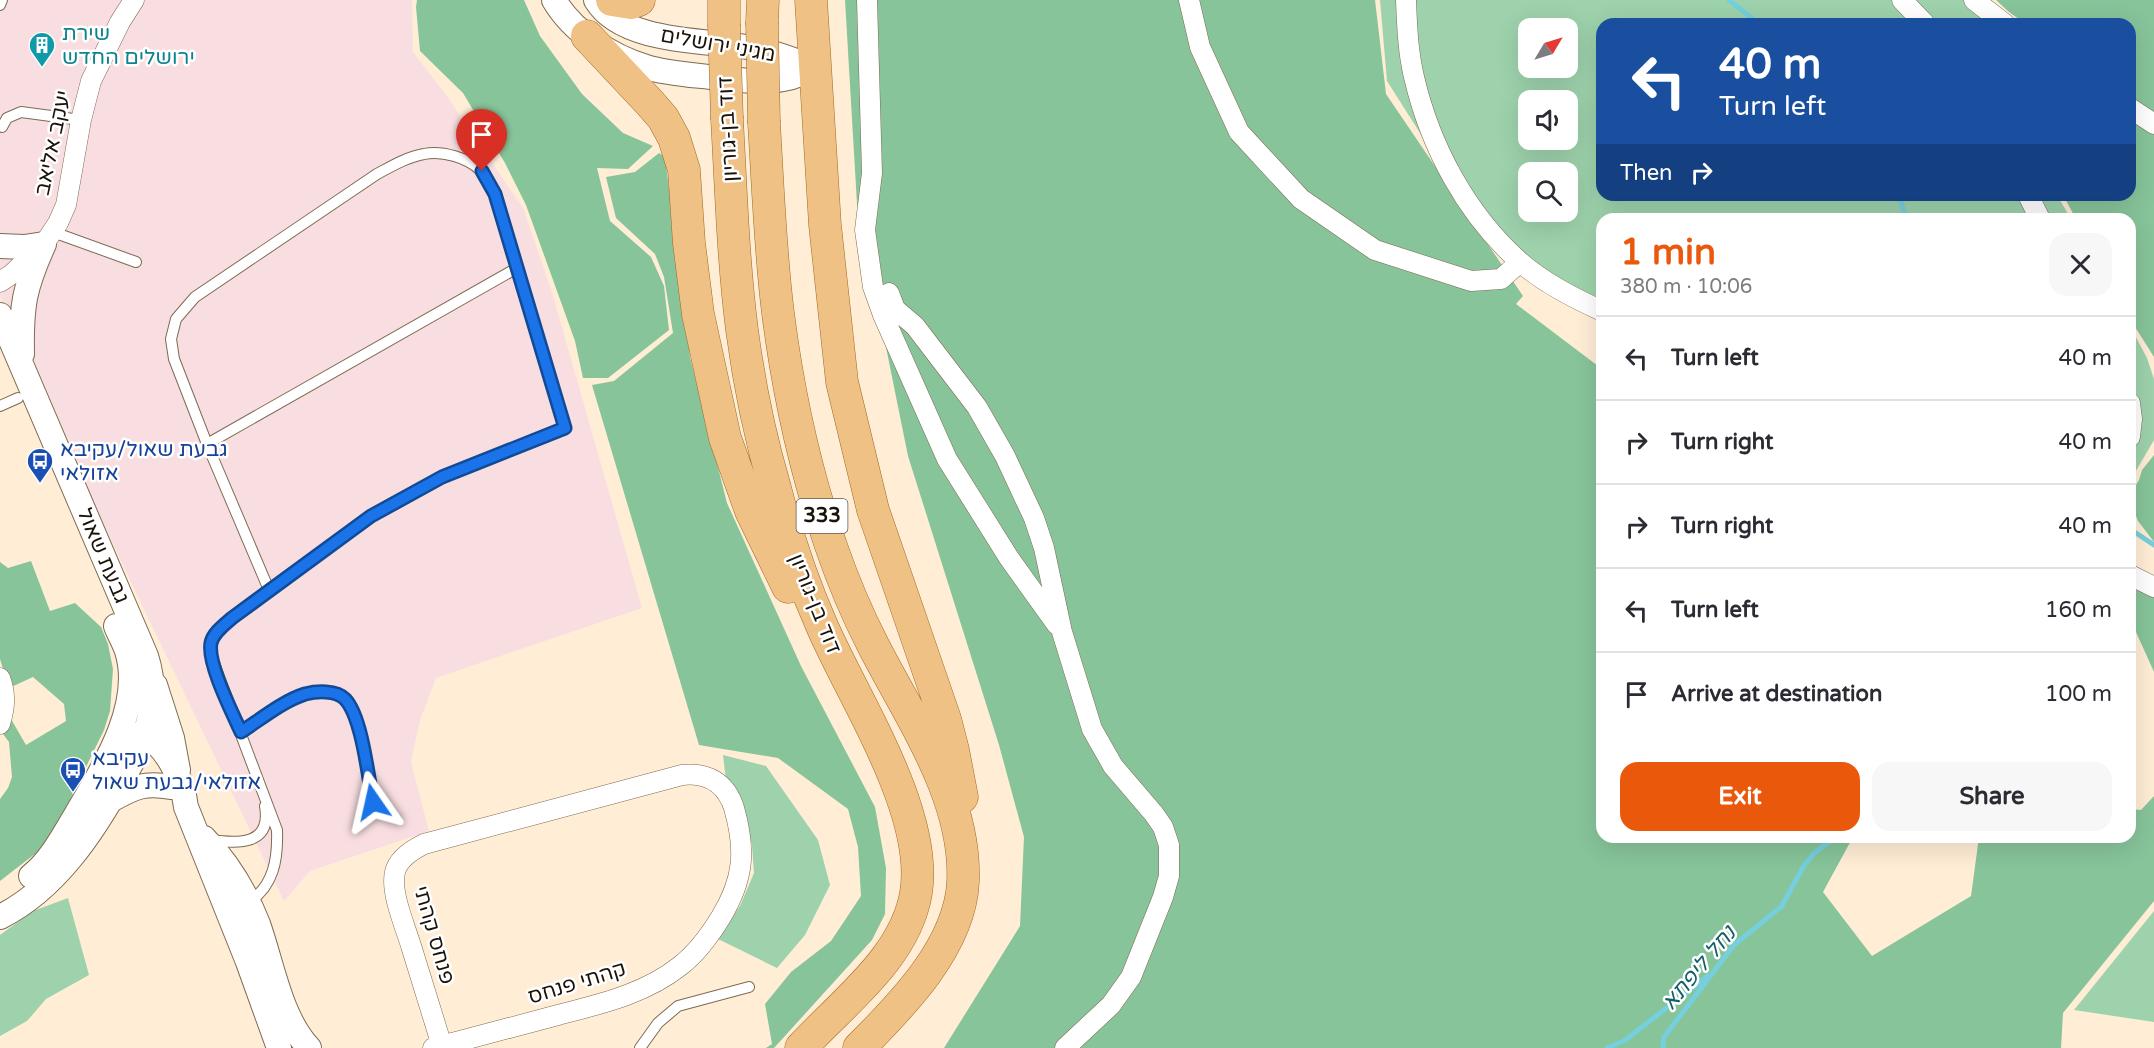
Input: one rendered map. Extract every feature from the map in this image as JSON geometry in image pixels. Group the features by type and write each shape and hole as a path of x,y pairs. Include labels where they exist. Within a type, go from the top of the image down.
{"main road":[{"path":"612,0 631,3 639,0"},
{"path":"811,0 825,225 837,351 851,425 873,510 953,750 964,814 963,884"},
{"name":"דוד בן-גוריון","path":"763,11 764,123 779,322 796,422 812,485 850,598 926,745 957,819 963,851 963,884 956,914 943,945 921,981 892,1015 859,1048"},
{"name":"דוד בן-גוריון","path":"724,12 727,119 739,300 742,332 755,405 774,487 798,567 850,686 893,772 911,825 918,860 916,894 908,922 890,953 801,1048"},
{"path":"586,36 663,118 674,138 684,170 689,243 698,314 724,438 751,512 791,593 850,686"}],"street":[{"name":"יעקב אליאב","path":"0,282 12,274 48,238 66,205 81,120 91,81 120,22 134,0"},
{"name":"מגיני ירושלים","path":"554,0 569,21 586,36 620,56 647,68 689,75 761,82 788,78 814,68"},
{"name":"מגיני ירושלים","path":"596,0 614,18 643,31 666,38 747,47 782,54 814,68"},
{"path":"867,0 873,172 865,230 873,286 883,315 947,459 1009,558 1062,633"},
{"path":"1189,0 1200,47 1239,132 1300,199 1375,250 1471,281 1502,279 1520,262"},
{"path":"1406,0 1407,31 1414,76 1428,126 1453,178 1482,221 1520,262 1566,294 1596,308"},
{"path":"1902,0 1918,18"},
{"path":"1974,0 1996,18"},
{"path":"2136,112 2154,124"},
{"path":"0,246 24,247 48,238"},
{"path":"23,368 22,313 25,290 48,238"},
{"path":"889,293 895,309 915,326 965,391 1005,456 1038,528 1062,633 1098,742 1113,766 1154,814 1169,845 1169,876 1163,897 1131,977 1111,1005 1065,1048"},
{"name":"גבעת שאול","path":"0,315 152,674 152,702 142,743 111,800 69,860 52,879 26,900 0,916"},
{"name":"גבעת שאול","path":"0,356 9,402 127,652 129,684 120,733 94,784 51,855 35,873 0,898"},
{"path":"2136,578 2154,587"},
{"path":"152,674 172,738 176,783"},
{"path":"0,678 5,703 0,724"},
{"path":"120,733 142,743 176,783 195,825 279,1048"},
{"name":"קהתי פנחס","path":"439,1047 615,1000 656,981 680,966 709,937 736,887 743,859 741,831 731,800 714,780 697,773 531,815"},
{"path":"111,800 141,785 176,783"},
{"name":"פנחס קהתי","path":"439,1047 398,904 394,883 395,871 410,852 424,844 531,815"},
{"path":"195,825 225,862 249,903 290,1021 309,1048"},
{"path":"248,962 253,960 264,964 275,976"}],"lane":[{"path":"0,5 3,0"},
{"path":"2,127 7,118 21,112 81,120"},
{"path":"224,904 241,906 249,903 264,890 275,865 278,848 277,830 212,658 211,642 218,630 371,516 442,477 565,428 495,194 482,171 466,160 448,155 426,153 376,174 195,297 176,319 171,339 174,359 207,444 269,590"},
{"path":"48,238 136,262"},
{"path":"207,444 517,268"},
{"path":"241,732 304,694 321,691 344,698 354,713 373,802"},
{"path":"195,825 238,843 246,842 260,834 264,827 267,816 263,794"},
{"path":"640,1048 658,1023 678,1006 749,987"}],"shaded area":[{"path":"0,0 412,0 413,52 447,96 524,210 554,299 642,608 436,678 420,720 411,762 429,831 310,871 284,901 70,455 0,296"}],"green space":[{"path":"417,0 524,0 540,36 582,94 623,133 653,146 628,169 597,168 610,221 651,257 664,286 669,330 608,378 583,378 575,341 526,205 505,163 463,93 420,51"},
{"path":"845,0 1375,0 1386,94 1523,296 1516,304 1596,364 1596,843 1850,843 1823,892 1872,956 1971,896 1978,843 2136,843 2136,810 2141,810 2154,796 2154,901 2063,1013 2061,1048 944,1048 1020,926 1024,837 999,745 908,456 857,204"},
{"path":"1380,0 1989,0 2012,18 1596,18 1596,201 2060,201 2068,213 1596,213 1596,300 1506,260 1453,185 1387,81"},
{"path":"1996,0 2154,0 2154,357 2136,328 2136,213 2073,213 2066,201 2136,201 2136,18 2018,18"},
{"path":"659,153 665,157 690,357 727,503 801,666 875,807 886,868 885,914 872,940 774,1048 766,1048 772,1044 765,1004 791,972 831,941 861,896 858,847 848,809 778,758 699,745 592,385 614,381 673,333 664,277 655,254 616,218 606,177 635,172"},
{"path":"2136,337 2147,358 2154,379 2154,440 2136,471"},
{"path":"2154,455 2154,542 2136,516 2136,485 2142,470"},
{"path":"31,561 50,611 75,603 101,627 108,644 113,669 110,711 104,730 62,816 50,835 36,853 0,881 0,799 12,777 9,742 3,734 11,719 26,745 66,721 64,704 33,677 9,688 0,659 0,562 8,568"},
{"path":"2136,566 2154,576 2154,672 2136,632"},
{"path":"723,755 766,766 818,840 830,885 805,935 777,968 718,939 740,906 754,873 752,845 742,803 726,780"},
{"path":"68,898 89,975 46,999 27,1021 0,1036 0,935 33,911"},
{"path":"2154,911 2154,1022 2074,1010"}],"waterway":[{"path":"1729,0 1752,18"},
{"path":"1901,201 1904,213"},
{"path":"2136,533 2154,545"},
{"name":"נחל ליפתא","path":"1663,1048 1664,1037 1734,945 1782,906 1803,867 1814,853 1828,843"},
{"path":"1607,1048 1624,1041 1708,976"}],"place":[{"name":"שירת ירושלים החדש","path":"42,68"},
{"name":"גבעת שאול/עקיבא אזולאי","path":"40,484"},
{"name":"עקיבא אזולאי/גבעת שאול","path":"73,793"}],"route":[{"path":"373,802 360,733 354,713 344,698 321,691 304,694 241,732 223,692 212,658 211,642 218,630 232,618 371,516 442,477 565,428 495,194 482,171"}]}
